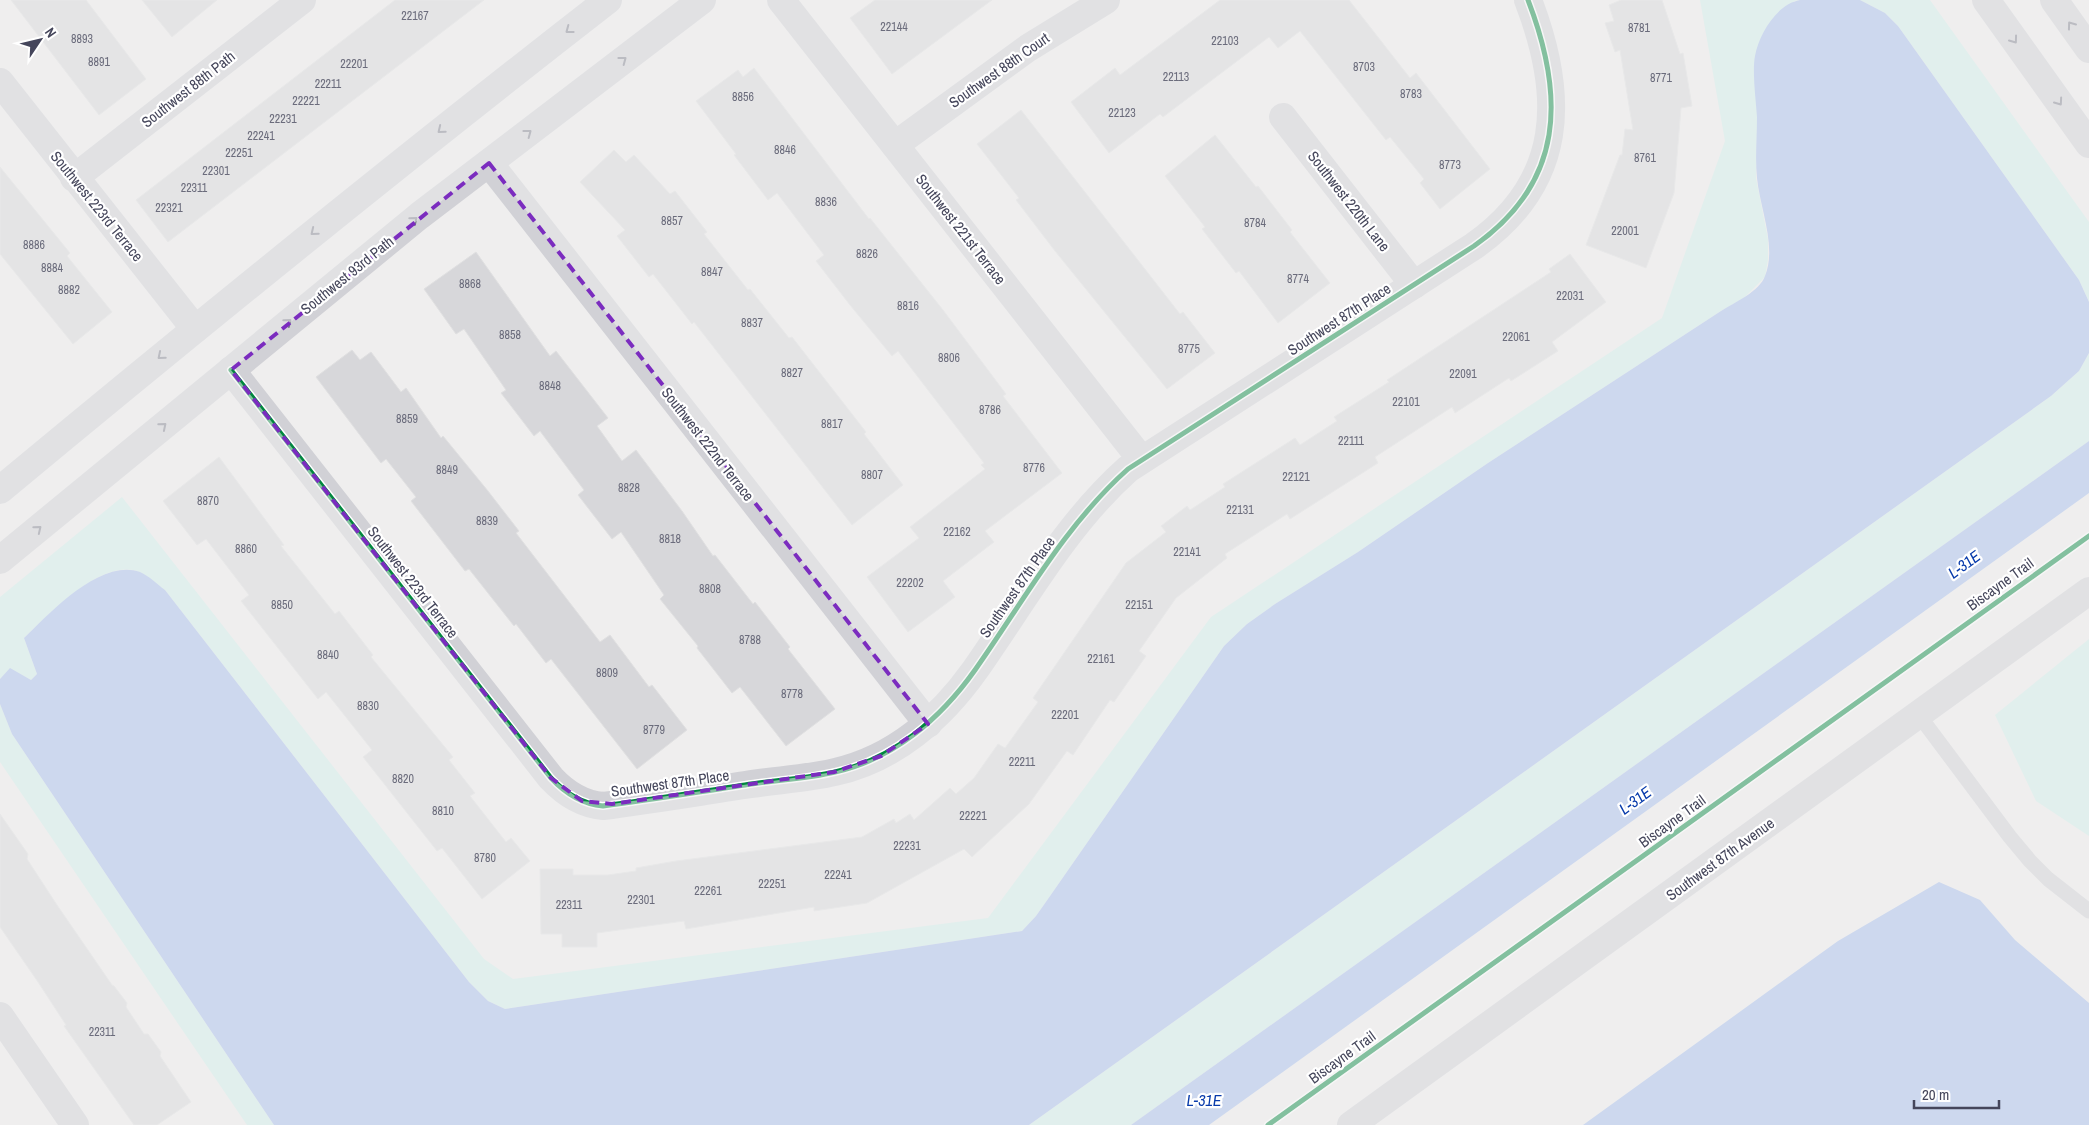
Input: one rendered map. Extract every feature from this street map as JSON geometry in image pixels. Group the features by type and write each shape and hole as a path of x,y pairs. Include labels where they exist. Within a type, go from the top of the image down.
{"street":[{"name":"Southwest 88th Path","path":"74,178 302,0"},
{"path":"0,490 194,329 474,104 608,0"},
{"name":"Southwest 93rd Path","path":"0,560 419,216 702,0"},
{"name":"Southwest 221st Terrace","path":"781,0 1141,459"},
{"name":"Southwest 88th Court","path":"895,145 1028,48 1106,0"},
{"name":"Southwest 87th Place","path":"582,801 603,806 834,772 881,756 902,744 928,724 963,688 1028,591 1094,503 1114,481 1141,459 1199,424 1478,243 1500,226 1524,198 1540,169 1550,130 1551,97 1547,59 1528,0"},
{"path":"1986,0 2089,144"},
{"path":"2054,0 2089,49"},
{"name":"Southwest 223rd Terrace","path":"0,82 194,329"},
{"name":"Southwest 220th Lane","path":"1283,117 1414,285"},
{"name":"Southwest 222nd Terrace","path":"489,163 928,724"},
{"name":"Southwest 223rd Terrace","path":"231,370 551,778 567,793 582,801"},
{"name":"Southwest 87th Avenue","path":"1351,1125 2089,592"},
{"path":"0,1016 75,1125"}],"lane":[{"path":"1918,714 2010,838 2048,879 2089,911"}],"highlighted area":[{"path":"489,163 928,724 881,756 834,772 612,804 582,801 551,778 231,370"}],"shaded area":[{"path":"1700,0 1800,0 1794,1 1757,127 1756,178 1768,239 1768,260 1765,277 1744,298 1721,311 1488,463 1358,552 1275,604 1247,624 1224,646 1036,916 1022,931 505,1009 488,1001 469,982 165,590 146,576 139,572 124,570 109,573 93,580 77,591 61,603 24,638 37,674 31,680 10,669 0,679 0,597 122,497 484,959 513,979 988,918 1211,617 1662,318 1725,141"},
{"path":"1860,0 1930,0 2089,222 2089,302 2079,280 1898,26 1885,13"},
{"path":"2089,353 2089,441 1131,1125 1029,1125 2051,396 2079,371"},
{"path":"2089,639 2089,836 2036,801 1995,715"},
{"path":"0,704 12,734 274,1125 247,1125 0,762"}],"water":[{"path":"1800,0 1860,0 1885,13 1898,26 2079,280 2089,302 2089,353 2079,371 2051,396 1029,1125 274,1125 12,734 0,704 0,679 10,668 31,680 37,674 24,638 61,603 92,580 109,573 125,570 140,572 165,590 469,982 488,1001 505,1009 1022,931 1036,916 1224,646 1247,624 1275,604 1358,552 1488,463 1758,287 1765,276 1768,264 1769,240 1756,170 1755,56 1760,39 1770,21 1784,7"},
{"name":"L-31E","path":"2089,441 2089,493 1209,1125 1131,1125"},
{"path":"1939,882 1980,900 2015,940 2089,1003 2089,1125 1583,1125 1838,941"}],"building":[{"path":"11,0 86,0 146,79 99,115"},
{"path":"142,0 217,0 172,37"},
{"path":"395,0 484,0 168,242 136,200"},
{"path":"875,0 992,0 892,74 850,18"},
{"path":"1220,0 1349,0 1410,78 1416,73 1490,169 1440,209 1420,183 1424,179 1390,137 1386,140 1300,31 1278,48 1269,37 1163,117 1160,114 1109,153 1071,102 1115,68 1120,75"},
{"path":"1621,0 1662,0 1680,54 1683,53 1692,106 1681,108 1674,193 1646,268 1586,245 1620,155 1622,155 1625,129 1633,130 1620,50 1615,52 1605,23 1614,21 1609,5"},
{"path":"754,68 869,219 943,310 1006,394 1003,396 1062,473 985,531 994,542 943,581 955,597 908,632 867,577 919,538 910,527 985,469 981,465 984,463 898,351 892,356 850,305 816,261 824,255 777,193 768,200 696,101 738,70 743,77"},
{"path":"1021,110 1180,314 1183,312 1215,353 1167,389 1055,251 1016,200 1019,198 977,144"},
{"path":"1215,135 1256,187 1258,186 1292,230 1290,232 1330,283 1278,323 1239,271 1236,273 1202,229 1205,227 1165,176"},
{"path":"614,150 626,162 634,155 670,194 675,191 707,232 704,234 789,338 792,337 866,432 864,434 903,485 852,525 694,322 692,324 653,274 649,277 617,236 625,230 580,182"},
{"path":"0,167 70,253 67,256 112,312 73,344 0,254"},
{"path":"476,252 550,356 556,351 608,418 597,426 622,461 636,450 713,556 715,555 753,604 755,602 790,647 788,649 835,709 786,746 740,687 732,693 697,648 698,646 660,599 664,595 621,532 612,539 578,495 584,490 540,431 534,436 501,393 506,390 464,329 456,334 424,289"},
{"path":"1570,254 1606,302 1552,342 1558,351 1511,381 1509,378 1455,413 1452,407 1375,457 1378,463 1290,519 1287,514 1225,554 1227,558 1176,598 1139,651 1146,656 1114,702 1110,700 1073,755 1067,751 1029,804 972,857 964,849 867,903 814,911 814,907 686,929 684,921 597,933 597,947 562,947 562,934 541,934 540,869 573,869 573,875 608,875 636,871 636,868 676,861 862,837 894,819 896,823 910,814 914,820 950,788 956,794 974,778 998,744 1005,748 1038,702 1033,698 1126,563 1166,532 1161,526 1187,506 1190,510 1225,487 1223,484 1295,438 1300,445 1337,421 1334,417 1551,272 1549,269"},
{"path":"352,350 360,360 371,352 401,392 406,388 441,438 443,436 519,531 516,533 600,642 610,635 649,687 652,685 687,730 637,769 551,659 546,663 516,624 514,626 469,569 465,571 411,501 416,497 386,459 381,463 316,377"},
{"path":"219,457 284,545 281,546 335,614 339,611 373,655 371,657 453,757 449,760 475,793 470,796 506,842 511,838 530,861 482,899 442,848 437,851 363,757 372,750 326,692 318,699 241,601 249,595 206,539 197,545 163,501"},
{"path":"0,814 28,854 27,859 57,905 112,985 127,1003 126,1007 144,1034 148,1034 161,1052 160,1056 191,1102 157,1125 134,1125 64,1026 66,1025 0,927"}],"cycle path":[{"path":"231,370 551,778 574,797 588,803 603,806 813,776 857,766 896,747 914,734 931,720 962,688 1065,539 1084,514 1128,469 1474,246 1504,221 1526,194 1541,165 1549,135 1551,103 1548,70 1540,36 1528,0"},
{"name":"Biscayne Trail","path":"1268,1125 2089,536"}]}
